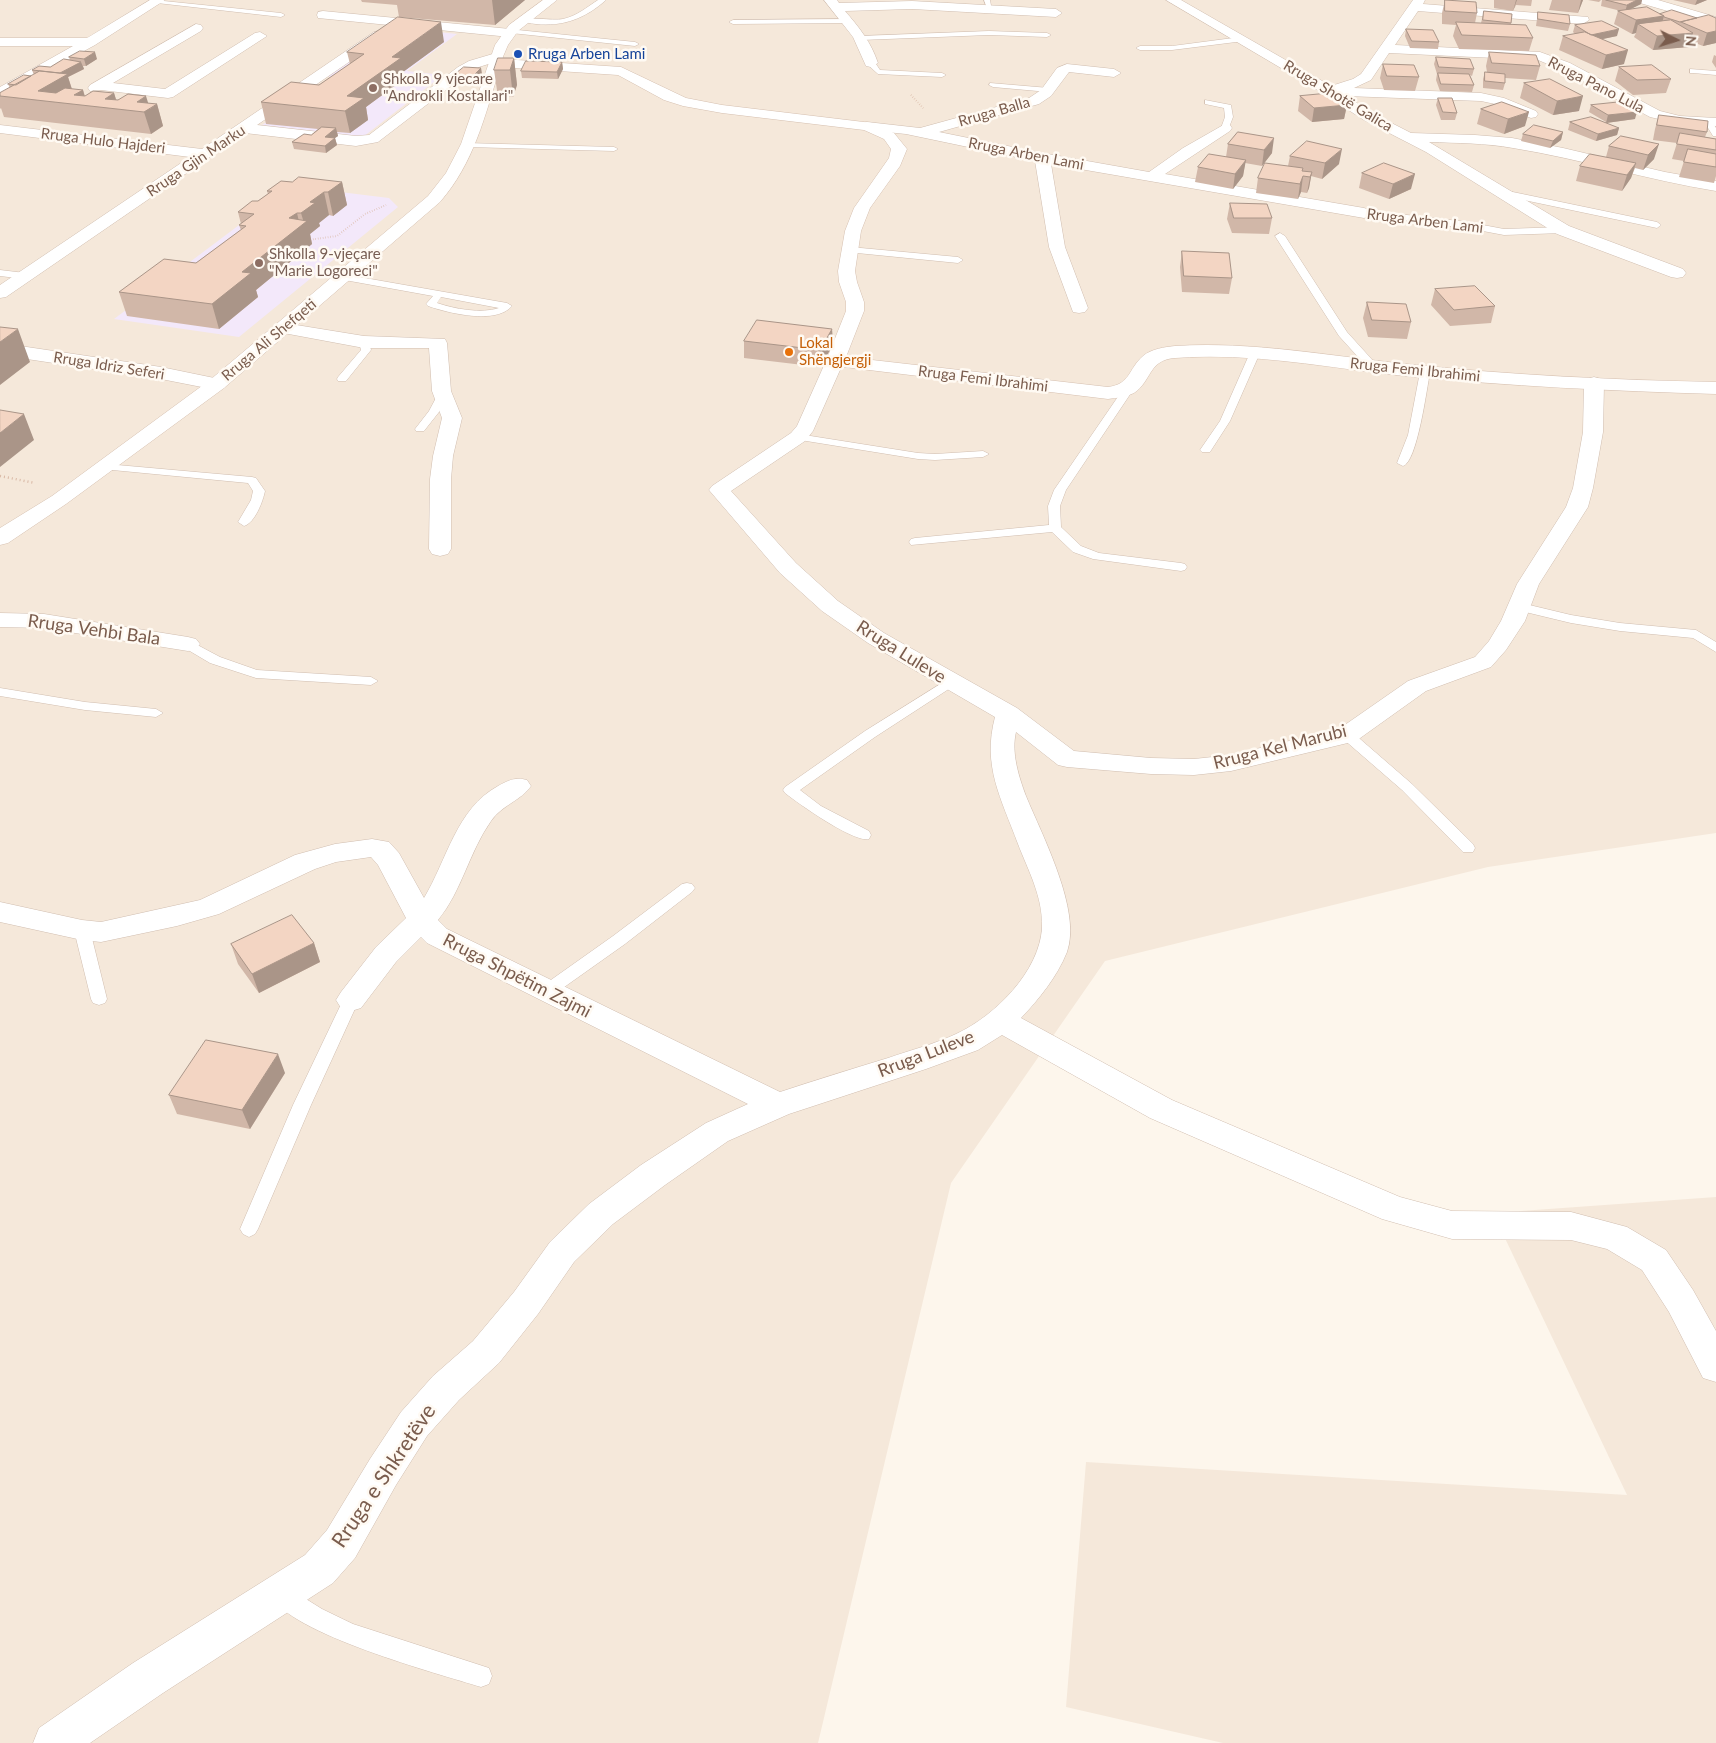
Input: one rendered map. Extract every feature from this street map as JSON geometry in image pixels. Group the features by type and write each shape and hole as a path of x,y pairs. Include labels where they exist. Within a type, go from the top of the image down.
{"street":[{"path":"0,93 90,42 155,0"},
{"name":"Rruga Ali Shefqeti","path":"0,538 106,467 217,384 443,190 453,178 468,145 495,60 515,28 551,0"},
{"name":"Rruga Shotë Galica","path":"1172,0 1328,90 1369,117 1409,137 1562,230 1677,273"},
{"path":"1644,0 1716,21"},
{"path":"832,3 989,5 1056,13"},
{"path":"832,3 861,38 874,67"},
{"path":"1328,90 1358,82 1366,77 1416,3 1583,20"},
{"path":"337,5 323,15 515,28"},
{"name":"Rruga Gjin Marku","path":"0,293 390,27"},
{"path":"84,95 196,28"},
{"path":"99,86 168,94 260,36"},
{"path":"0,42 90,42"},
{"name":"Rruga Pano Lula","path":"1386,49 1540,56 1565,66 1655,114 1714,126"},
{"path":"244,128 356,141 373,139 463,70 474,64 495,60"},
{"name":"Rruga Arben Lami","path":"495,60 621,71 668,97 683,102 722,109 913,132 1042,158 1364,213"},
{"name":"Rruga Balla","path":"913,132 1013,108 1034,101 1049,90 1062,71 1067,68 1114,73"},
{"path":"1328,90 1481,97 1499,101 1531,114"},
{"path":"22,132 40,121"},
{"name":"Rruga Luleve","path":"778,1105 916,1061 958,1045 1001,1021 1024,996 1042,972 1054,951 1056,926 1053,898 1007,780 1002,754 1002,738 1008,714 876,638 830,606 788,568 719,490 798,437 806,427 855,311 855,301 847,279 847,265 858,215 898,157 899,149 889,136 861,125"},
{"path":"1151,177 1188,151 1226,128"},
{"name":"Rruga Hulo Hajderi","path":"0,129 206,154"},
{"path":"1409,137 1511,142 1662,176 1716,186"},
{"path":"1042,158 1057,247 1079,308"},
{"path":"284,328 364,342 438,344 442,396 452,414 452,424 443,454 440,485 438,516 440,548"},
{"name":"Rruga Idriz Seferi","path":"0,349 161,373 217,384"},
{"name":"Rruga Femi Ibrahimi","path":"835,361 1108,393 1130,387 1147,362 1153,357 1162,354 1186,352 1254,355 1426,372 1594,383 1716,388"},
{"name":"Rruga Kel Marubi","path":"1008,714 1067,760 1194,767 1231,762 1347,735 1417,686 1483,662 1498,645 1521,607 1528,584 1565,528 1579,501 1593,432 1594,383"},
{"name":"Rruga Vehbi Bala","path":"0,620 44,621 188,644"},
{"path":"351,1000 372,970 400,939 422,921 434,905 452,874 476,822 492,802 518,786"},
{"name":"Rruga Shpëtim Zajmi","path":"0,912 82,930 101,932 185,914 217,903 305,862 335,853 372,848 379,850 389,860 422,921 437,936 778,1105"},
{"path":"1001,1021 1161,1108 1394,1209 1452,1225 1571,1226 1615,1237 1654,1260 1681,1301 1716,1366"},
{"name":"Rruga e Shkretëve","path":"54,1743 148,1678 282,1595 319,1569 341,1544 383,1472 414,1424 446,1388 486,1352 526,1303 562,1252 601,1214 653,1175 716,1132 778,1105"}],"lane":[{"path":"155,0 282,14"},
{"path":"515,28 568,20 584,13 603,0"},
{"path":"733,22 848,21"},
{"path":"515,28 635,44"},
{"path":"861,38 989,33 1047,35"},
{"path":"1140,48 1172,48 1241,39"},
{"path":"874,67 942,75"},
{"path":"1693,71 1716,73"},
{"path":"993,85 1049,90"},
{"path":"1208,102 1228,107 1229,117 1226,128"},
{"path":"468,145 614,149"},
{"name":"Rruga Shotë Galica","path":"1503,193 1657,225"},
{"name":"Rruga Arben Lami","path":"1364,213 1459,224 1504,232 1562,230"},
{"path":"1280,236 1343,334 1372,366"},
{"path":"850,250 958,260"},
{"path":"0,273 25,276"},
{"path":"342,278 439,294 507,306 507,308 490,314 482,314 431,304 439,294"},
{"path":"342,379 366,350 364,342"},
{"path":"1206,450 1225,421 1254,355"},
{"path":"1403,463 1413,435 1426,372"},
{"name":"Rruga Femi Ibrahimi","path":"1055,528 1054,506 1060,490 1130,387"},
{"path":"420,429 434,412 442,396"},
{"path":"798,437 918,456 983,454"},
{"path":"106,467 252,480 259,491 257,500 244,522"},
{"path":"915,542 1055,528 1077,549 1097,556 1182,567"},
{"path":"1521,607 1571,619 1620,627 1696,634 1716,648"},
{"path":"188,644 215,660 256,674 371,681"},
{"path":"864,835 816,809 790,790 870,734 950,682"},
{"path":"0,692 86,706 156,713"},
{"path":"1347,735 1407,787 1468,848"},
{"path":"547,991 619,940 687,888"},
{"path":"82,930 98,999"},
{"path":"249,1229 302,1105 351,1000"},
{"path":"282,1595 314,1617 350,1634 481,1676"}],"path":[{"path":"874,67 917,100 924,109 922,122 913,132"},
{"path":"302,241 337,236 365,214 393,202"}],"shaded area":[{"path":"0,0 1716,0 1716,833 1488,867 1105,961 951,1183 818,1743 0,1743"},
{"name":"Shkolla 9 vjecare \"Androkli Kostallari\"","path":"394,27 457,34 407,71 443,75 363,137 262,125 333,80 326,74"},
{"name":"Shkolla 9-vjeçare \"Marie Logoreci\"","path":"291,186 389,198 398,207 239,337 114,319"},
{"path":"1716,1197 1716,1743 1223,1743 1066,1707 1086,1462 1627,1495 1493,1213"}],"building":[{"path":"1445,0 1476,2 1477,13 1445,11"},
{"path":"1606,0 1637,0 1627,5"},
{"path":"1647,7 1664,16 1636,20 1618,11"},
{"path":"1672,10 1697,18 1680,22 1660,14"},
{"path":"1484,11 1512,14 1511,23 1483,20"},
{"path":"1538,12 1569,15 1570,24 1538,19"},
{"path":"1709,15 1716,18 1716,31 1707,33 1681,22"},
{"path":"398,17 441,22 392,57 401,58 347,96 364,98 345,111 261,102 291,82 319,85 364,54 347,52"},
{"path":"1671,20 1693,33 1657,36 1638,24"},
{"path":"1602,21 1619,29 1591,35 1575,25"},
{"path":"1456,22 1526,25 1533,38 1462,35"},
{"path":"1406,29 1433,30 1439,42 1412,41"},
{"path":"1585,32 1628,50 1606,55 1563,36"},
{"path":"80,51 95,52 84,59 69,57"},
{"path":"1489,52 1536,55 1540,66 1492,63"},
{"path":"1436,57 1470,59 1474,69 1439,67"},
{"path":"498,58 514,58 510,70 494,70"},
{"path":"64,59 81,62 60,73 32,70 39,66 50,67"},
{"path":"526,61 562,62 557,72 521,71"},
{"path":"1383,64 1414,65 1419,77 1387,76"},
{"path":"1652,65 1671,79 1637,80 1619,67"},
{"path":"464,67 481,68 472,77 454,75"},
{"path":"40,71 68,74 38,91 56,93 65,88 83,90 74,95 85,96 93,91 114,93 105,99 118,100 128,94 146,96 137,102 157,104 144,112 0,96 0,93"},
{"path":"1485,72 1505,74 1505,83 1485,81"},
{"path":"1438,73 1469,74 1474,85 1441,84"},
{"path":"24,75 31,76 16,85 8,84"},
{"path":"1550,79 1583,96 1557,101 1524,83"},
{"path":"1332,93 1347,105 1314,108 1300,96"},
{"path":"1438,98 1452,98 1457,113 1443,112"},
{"path":"1502,102 1529,112 1508,119 1481,109"},
{"path":"1620,102 1637,112 1608,115 1591,105"},
{"path":"1659,115 1708,121 1707,132 1657,125"},
{"path":"1591,117 1619,128 1598,134 1570,122"},
{"path":"1534,125 1563,132 1553,141 1523,134"},
{"path":"322,127 336,128 325,137 335,138 325,146 292,142 304,134 311,135"},
{"path":"1238,132 1274,138 1264,150 1228,144"},
{"path":"1680,133 1716,139 1716,150 1677,144"},
{"path":"1621,136 1659,144 1648,155 1609,146"},
{"path":"1307,141 1342,149 1325,163 1290,156"},
{"path":"1688,149 1716,154 1716,167 1684,162"},
{"path":"1209,154 1246,160 1235,174 1198,167"},
{"path":"1590,154 1636,163 1627,175 1580,166"},
{"path":"1265,163 1303,168 1302,171 1312,172 1310,177 1303,176 1300,184 1258,178"},
{"path":"1384,163 1415,174 1393,184 1362,173"},
{"path":"299,177 342,182 310,202 315,203 301,213 297,213 289,218 307,221 242,272 251,273 212,304 119,292 164,259 196,263 246,226 239,225 254,214 238,212 252,201 258,201 272,191 267,191 281,181 292,182"},
{"path":"1230,203 1267,204 1272,218 1234,218"},
{"path":"1182,251 1229,253 1232,278 1184,276"},
{"path":"1475,286 1495,306 1454,310 1435,289"},
{"path":"1367,302 1406,304 1411,322 1372,320"},
{"path":"757,320 832,329 820,350 744,341"},
{"path":"0,327 18,329 0,342"},
{"path":"0,410 24,414 0,433"},
{"path":"292,915 314,943 252,974 231,944"},
{"path":"206,1040 278,1054 242,1110 169,1095"}],"place":[{"name":"Rruga Arben Lami","path":"518,54"},
{"name":"Shkolla 9 vjecare \"Androkli Kostallari\"","path":"373,88"},
{"name":"Shkolla 9-vjeçare \"Marie Logoreci\"","path":"259,263"},
{"name":"Lokal Shëngjergji","path":"789,352"}]}
